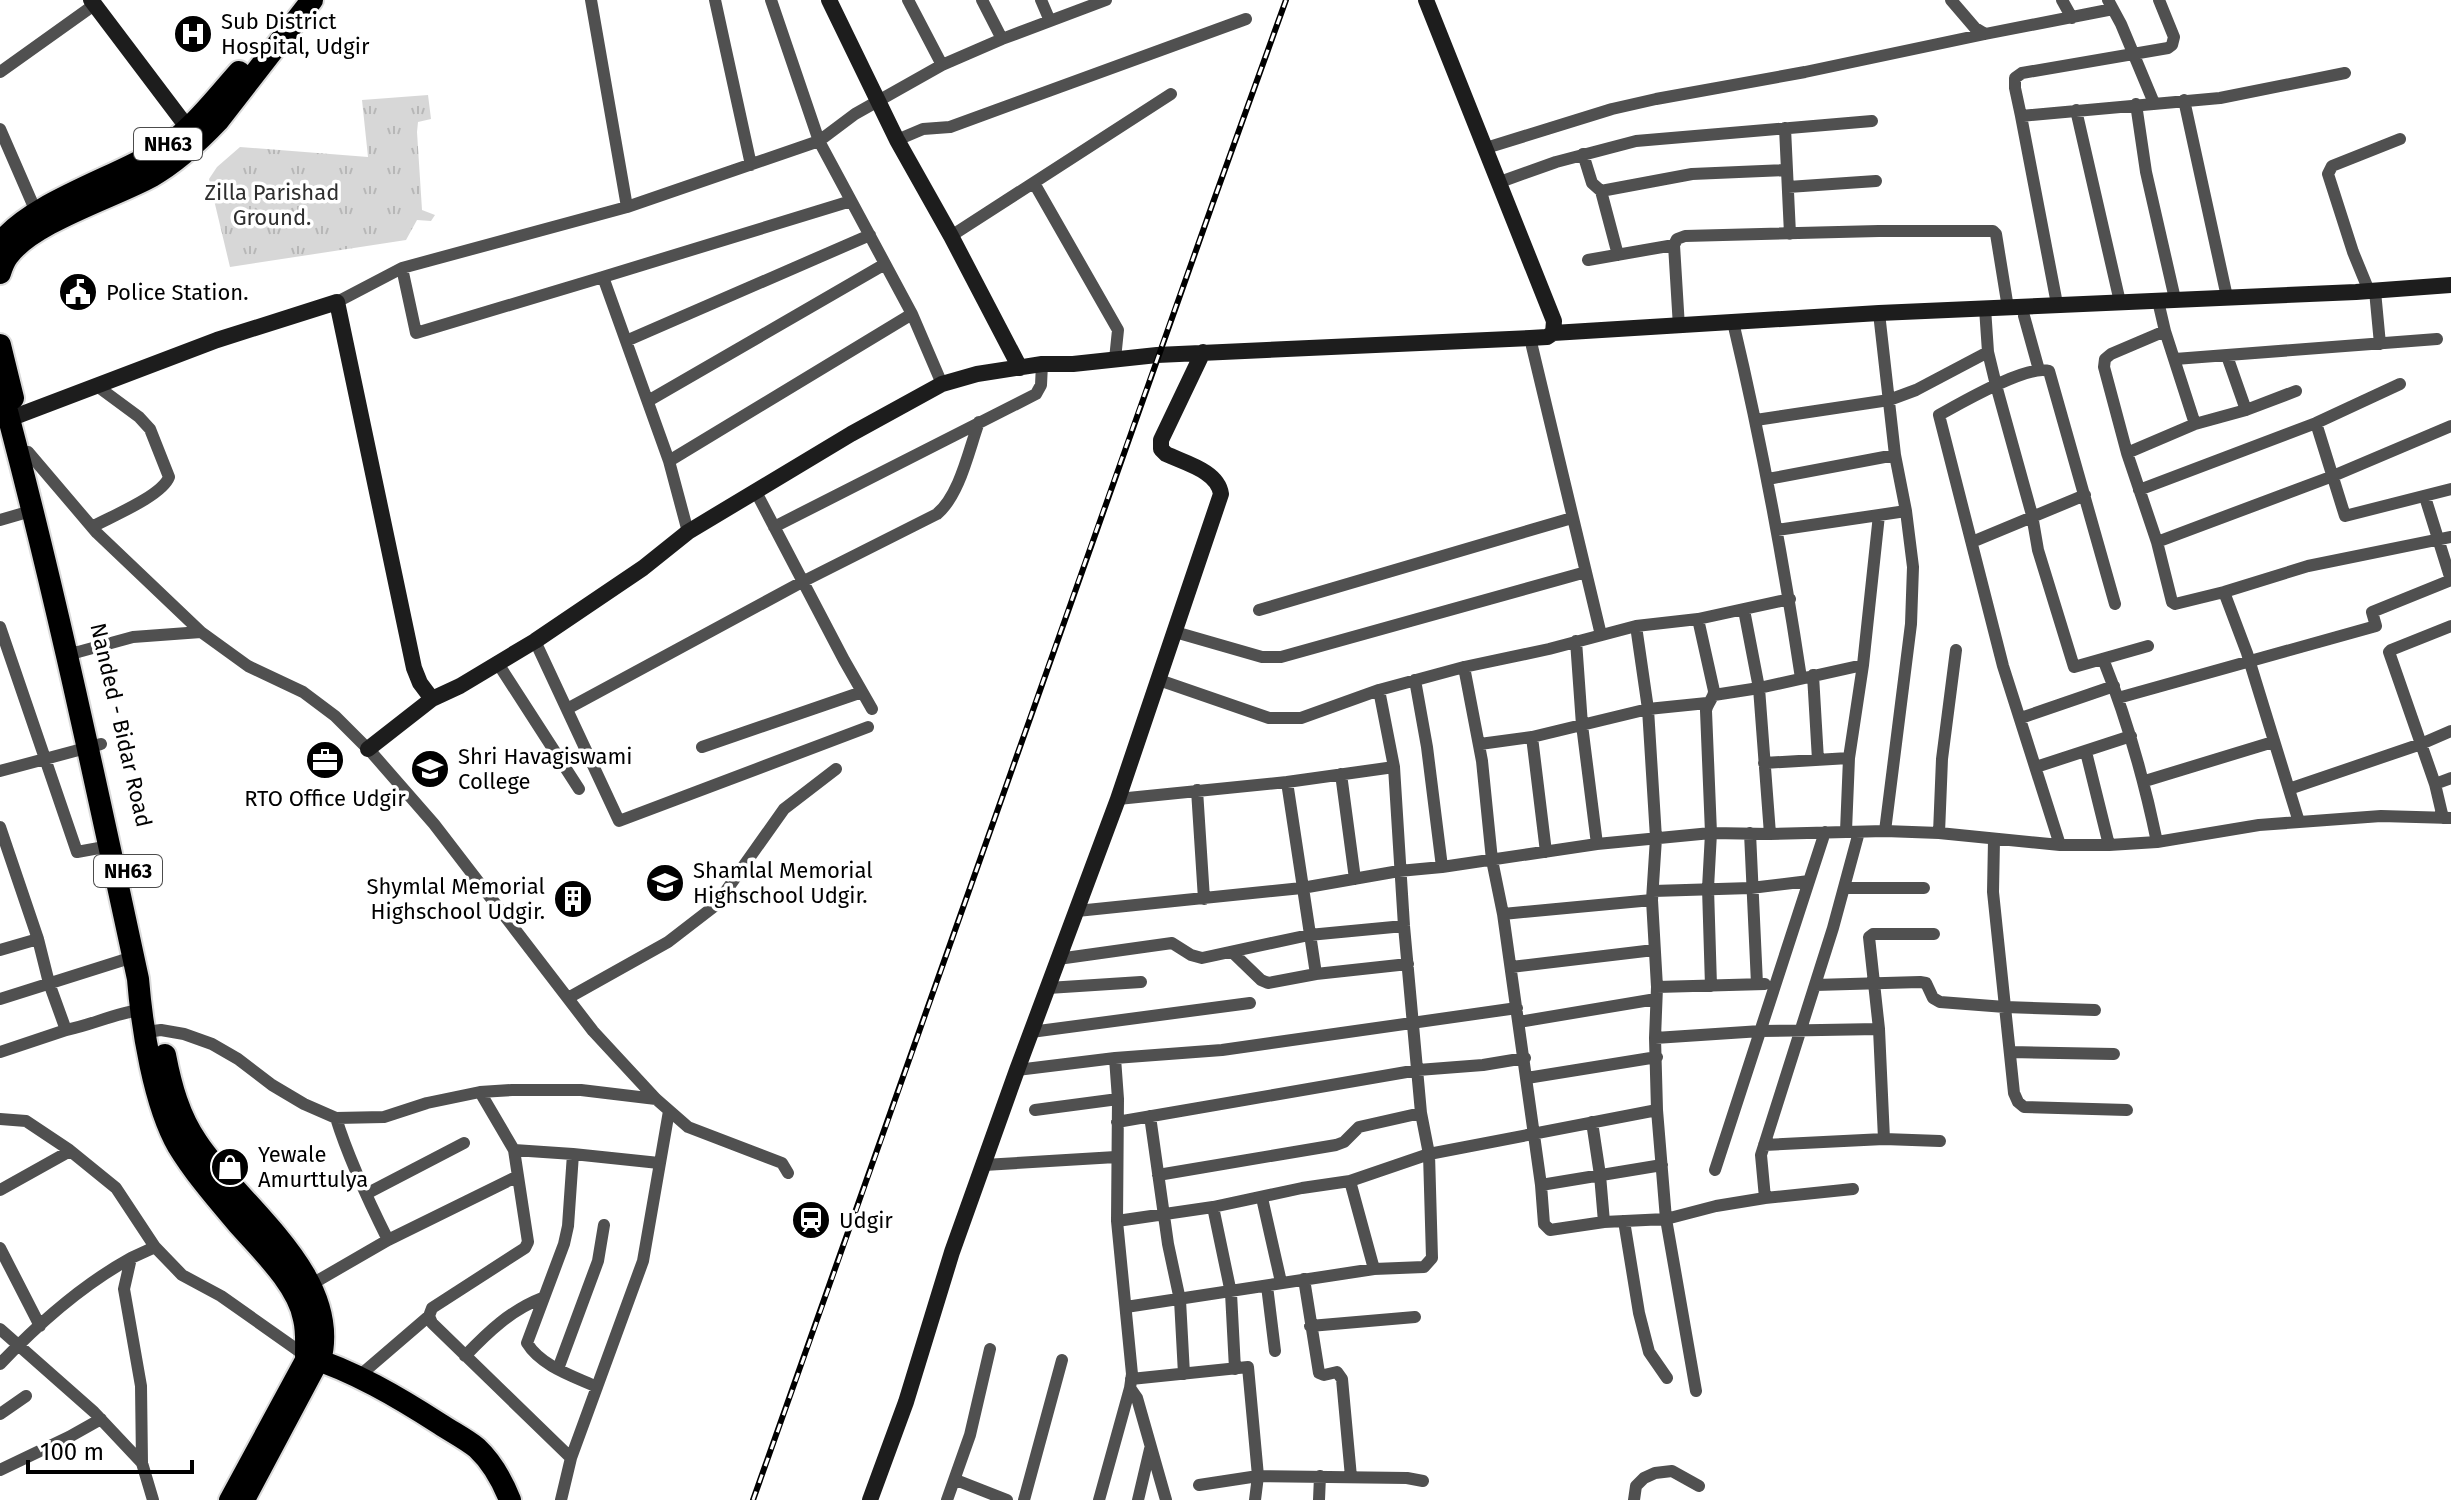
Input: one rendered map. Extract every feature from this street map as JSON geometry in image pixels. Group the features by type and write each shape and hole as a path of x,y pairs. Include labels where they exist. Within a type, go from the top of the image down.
{"highway":[{"name":"NH63","path":"0,244 24,221 161,150 202,114 301,0"},
{"name":"NH63","path":"0,273 7,257 21,242 176,161 218,121 312,0"},
{"name":"Nanded - Bidar Road","path":"0,345 31,511 72,652"},
{"name":"Nanded - Bidar Road","path":"0,385 28,452 95,745 149,1024 160,1103 178,1145 201,1179 271,1260 302,1290 304,1318 313,1358"},
{"name":"Nanded - Bidar Road","path":"95,745 110,846 149,1024"},
{"path":"313,1358 358,1377 416,1408 476,1447 499,1473 510,1500"}],"main road":[{"path":"228,1500 313,1358"},
{"path":"246,1500 313,1358"}],"street":[{"path":"591,0 627,207"},
{"path":"715,0 751,165"},
{"path":"771,0 819,141 912,314 942,384"},
{"path":"829,0 897,140 1020,368"},
{"path":"908,0 942,65"},
{"path":"982,0 1002,39"},
{"path":"1041,0 1050,21"},
{"path":"1426,0 1554,321 1553,333"},
{"path":"1951,0 1975,28 1985,34"},
{"path":"2062,0 2072,18"},
{"path":"2057,304 2015,78 2022,73 2168,48 2174,37 2159,0"},
{"path":"14,417 217,340 337,302 402,268 627,207 819,141 855,114 942,65 1099,1"},
{"path":"0,72 93,2 187,127"},
{"path":"1486,148 1612,109 2072,18 2111,5 2154,103"},
{"path":"897,140 923,129 950,127 1246,19"},
{"path":"2021,116 2220,98 2345,73"},
{"path":"951,236 1171,94"},
{"path":"2184,100 2227,297"},
{"path":"2136,104 2166,300 2165,331 2195,424"},
{"path":"2076,110 2120,302"},
{"path":"1500,182 1583,154 1636,141 1872,121"},
{"path":"1785,128 1790,234"},
{"path":"0,129 37,214"},
{"path":"2380,344 2372,291 2353,252 2328,174 2332,166 2400,139"},
{"path":"1583,154 1592,183 1601,191 1618,255"},
{"path":"1601,191 1692,174 1787,170"},
{"path":"1788,187 1876,181"},
{"path":"1034,183 1118,330 1115,359"},
{"path":"402,268 416,333 851,201"},
{"path":"1679,327 1674,245 1677,239 1685,236 1993,231 2008,308"},
{"path":"626,341 870,235"},
{"path":"1588,260 1674,245"},
{"path":"648,401 885,264"},
{"path":"603,277 669,461 688,532"},
{"path":"368,749 432,699 460,686 535,641 643,568 688,532 851,434 942,384 977,374 1042,364 1203,352 1530,338 1547,337 1553,333 1879,313 2451,285"},
{"path":"337,302 414,668 432,699"},
{"path":"1985,308 1988,352 1996,385 2032,515 2038,550 2074,667 2148,646"},
{"path":"1879,313 1895,455 1913,567 1911,624 1885,831"},
{"path":"669,461 912,314"},
{"path":"2024,316 2039,370"},
{"path":"1733,322 1756,420 1807,676 1818,760"},
{"path":"2165,331 2105,359 2104,367 2172,602 2175,604 2224,592 2308,566 2444,538"},
{"path":"1530,338 1601,635"},
{"path":"2175,359 2437,339"},
{"path":"870,1500 906,1402 952,1252 1118,799 1221,494 1215,478 1161,449 1161,440 1203,352"},
{"path":"1756,420 1889,400 1916,390 1988,352"},
{"path":"2227,356 2246,410"},
{"path":"774,527 1036,394 1041,385 1042,364"},
{"path":"2060,845 2003,666 1939,415 1996,385 2046,369 2051,376 2115,604"},
{"path":"2139,490 2316,423 2400,384"},
{"path":"92,527 166,485 169,477 150,429 97,386"},
{"path":"2127,453 2195,424 2246,410 2296,391"},
{"path":"567,709 802,582 937,514 953,495 979,422"},
{"path":"2316,423 2343,513 2348,516 2451,489"},
{"path":"2157,542 2333,476 2451,426"},
{"path":"28,452 92,527 201,632 248,666 303,692 335,716 368,749 434,824 593,1031 656,1099 688,1127 782,1163 788,1173"},
{"path":"1768,479 1895,455"},
{"path":"756,492 872,709"},
{"path":"1972,542 2085,495"},
{"path":"2021,718 2116,692 2249,662 2376,626 2372,612 2451,580 2444,538 2425,497"},
{"path":"0,520 31,511"},
{"path":"1777,530 1906,511"},
{"path":"1765,1198 1761,1163 1764,1145 1844,888 1853,832 1849,758 1863,665 1879,515"},
{"path":"1259,610 1572,518"},
{"path":"1175,632 1262,657 1281,657 1586,572"},
{"path":"2224,592 2299,822"},
{"path":"1159,680 1269,718 1301,718 1379,690 1464,667 1636,626 1698,619 1790,599"},
{"path":"1744,610 1759,688 1770,834"},
{"path":"1698,619 1710,699 1711,833 1708,888 1711,986"},
{"path":"1636,626 1648,709 1656,838 1652,895 1657,1110 1666,1219 1696,1391"},
{"path":"1077,911 1302,888 1399,871 1597,844 1711,833 1885,831 2060,845 2109,845 2157,842 2259,825 2381,816 2447,818 2389,652 2451,626"},
{"path":"0,627 77,852 110,846"},
{"path":"72,652 133,637 201,632"},
{"path":"535,641 619,821 868,727"},
{"path":"1576,641 1582,725 1597,844"},
{"path":"1939,833 1942,759 1956,650"},
{"path":"2103,659 2145,781 2157,842"},
{"path":"497,662 579,789"},
{"path":"1480,744 1532,737 1648,709 1710,699 1863,665"},
{"path":"1464,667 1480,744 1492,860 1525,1058 1544,1224 1548,1229 1666,1219 1765,1198 1853,1189"},
{"path":"1415,680 1442,867"},
{"path":"1126,1307 1374,1269 1424,1267 1432,1258 1429,1154 1421,1113 1399,871 1394,767 1379,690"},
{"path":"702,747 862,692"},
{"path":"2289,789 2451,731"},
{"path":"2036,767 2131,736"},
{"path":"1532,737 1546,852"},
{"path":"2145,781 2273,742"},
{"path":"0,771 95,745"},
{"path":"2086,752 2109,845"},
{"path":"1764,763 1849,758"},
{"path":"1118,799 1287,782 1394,767"},
{"path":"568,998 668,942 716,905 784,809 836,769"},
{"path":"1341,774 1355,879"},
{"path":"2435,784 2451,778"},
{"path":"1287,782 1316,974"},
{"path":"1197,790 1204,899"},
{"path":"0,827 66,1030"},
{"path":"1715,1170 1825,832"},
{"path":"1750,833 1757,984"},
{"path":"1994,840 1993,892 2014,1093 2018,1102 2024,1107 2127,1110"},
{"path":"1503,914 1708,888 1751,888 1809,881"},
{"path":"1844,888 1924,888"},
{"path":"1058,959 1172,943 1202,958 1309,935 1404,926"},
{"path":"1884,1139 1879,1029 1869,941 1873,934 1934,934"},
{"path":"0,950 38,939"},
{"path":"1511,967 1654,950"},
{"path":"1232,952 1268,983 1316,974 1408,964"},
{"path":"0,999 133,957"},
{"path":"1048,988 1141,982"},
{"path":"1815,985 1920,982 1926,983 1933,998 1940,1002 2095,1010"},
{"path":"1519,1022 1656,993 1711,986 1776,985"},
{"path":"1031,1032 1250,1003"},
{"path":"1017,1070 1115,1058 1222,1050 1517,1008"},
{"path":"0,1052 66,1030 92,1025 122,1012 212,1044 272,1085 336,1118 384,1117 427,1103 480,1092 581,1090 656,1099"},
{"path":"1655,1038 1761,1031 1879,1029"},
{"path":"2010,1052 2114,1054"},
{"path":"1527,1078 1657,1057"},
{"path":"1099,1500 1131,1384 1117,1221 1118,1099 1115,1058"},
{"path":"1117,1122 1418,1070 1525,1058"},
{"path":"358,1377 429,1316 432,1308 525,1248 528,1242 514,1150 480,1092"},
{"path":"1035,1110 1118,1099"},
{"path":"1117,1221 1213,1207 1350,1181 1429,1154 1657,1110"},
{"path":"561,1500 571,1458 643,1261 669,1111"},
{"path":"1158,1175 1336,1145 1344,1142 1359,1127 1421,1113"},
{"path":"1150,1116 1163,1215 1180,1300 1184,1374"},
{"path":"336,1118 344,1144 388,1240"},
{"path":"0,1119 26,1121 70,1151 116,1188 155,1247 182,1275 221,1296 313,1358"},
{"path":"1592,1122 1604,1222"},
{"path":"1764,1145 1884,1139 1940,1141"},
{"path":"366,1194 464,1143"},
{"path":"514,1150 659,1163"},
{"path":"0,1190 70,1151"},
{"path":"573,1154 564,1244 527,1343 533,1352 558,1369 597,1387"},
{"path":"984,1165 1116,1157"},
{"path":"1541,1185 1662,1165"},
{"path":"302,1290 388,1240 518,1176"},
{"path":"1350,1181 1374,1269"},
{"path":"1262,1198 1281,1282"},
{"path":"1213,1207 1231,1293 1235,1369"},
{"path":"1624,1221 1639,1313 1649,1352 1667,1378"},
{"path":"558,1369 598,1261 604,1225"},
{"path":"0,1364 81,1290 108,1271 155,1247"},
{"path":"0,1248 40,1326"},
{"path":"131,1258 124,1289 141,1386 142,1463 153,1500"},
{"path":"1304,1279 1319,1373 1337,1372 1342,1379 1351,1477"},
{"path":"1267,1286 1275,1351"},
{"path":"465,1356 516,1310 542,1298"},
{"path":"429,1316 432,1323 571,1458"},
{"path":"1310,1326 1415,1317"},
{"path":"0,1329 101,1419 142,1463"},
{"path":"947,1500 970,1435 990,1349"},
{"path":"1024,1500 1062,1360"},
{"path":"1131,1384 1248,1367 1258,1476 1255,1500"},
{"path":"1131,1384 1166,1500"},
{"path":"0,1414 26,1396"},
{"path":"0,1470 101,1419"},
{"path":"1138,1500 1151,1446"},
{"path":"1634,1500 1636,1486 1655,1473 1672,1471 1699,1486"},
{"path":"1199,1485 1258,1476 1407,1478 1423,1481"},
{"path":"1319,1500 1320,1476"},
{"path":"956,1480 1007,1500"}],"green space":[{"name":"Zilla Parishad Ground.","path":"428,95 431,119 418,122 417,132 422,210 435,215 431,221 417,220 406,240 230,267 209,179 217,167 240,147 368,157 362,100"}],"railway":[{"path":"753,1500 1286,0"}],"place":[{"name":"Sub District Hospital, Udgir","path":"193,34"},
{"name":"Police Station.","path":"78,292"},
{"name":"RTO Office Udgir","path":"325,760"},
{"name":"Shri Havagiswami College","path":"430,769"},
{"name":"Shamlal Memorial Highschool Udgir.","path":"665,883"},
{"name":"Shymlal Memorial Highschool Udgir.","path":"573,899"},
{"name":"Yewale Amurttulya","path":"230,1167"},
{"name":"Udgir","path":"811,1220"}]}
